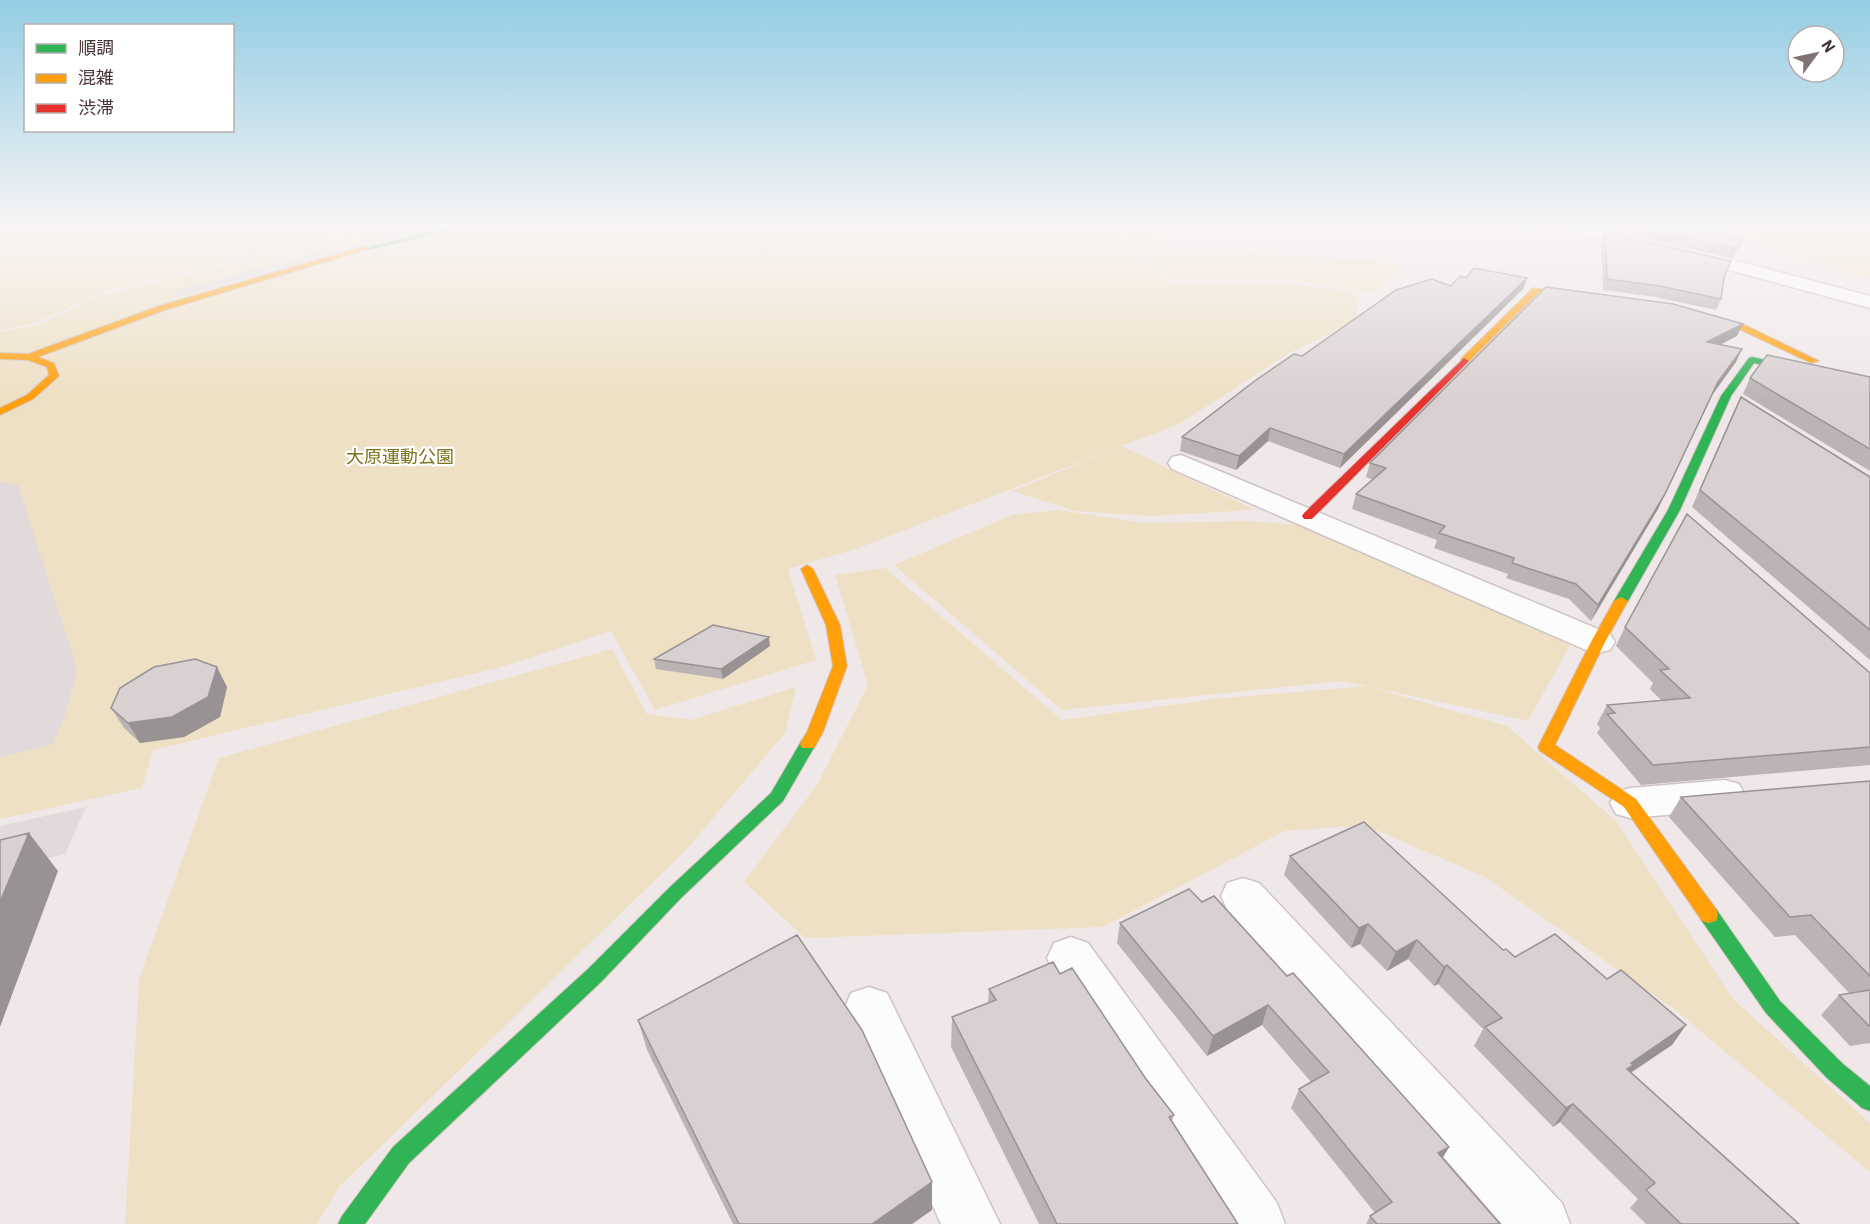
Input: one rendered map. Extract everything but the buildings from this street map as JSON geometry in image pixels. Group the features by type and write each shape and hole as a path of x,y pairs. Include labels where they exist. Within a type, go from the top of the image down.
{"street":[{"path":"29,357 162,308 241,285"},
{"path":"1807,285 1870,302"},
{"path":"1308,516 1536,290 1606,300"},
{"path":"1688,312 1744,328 1864,385"},
{"path":"0,356 29,357 51,365 54,376 44,389 20,404 0,412"},
{"path":"1864,385 1752,360 1683,518 1598,642 1546,747 1630,803 1773,1006 1835,1071 1870,1100"},
{"path":"1180,463 1598,642"},
{"path":"350,1224 401,1155 595,975 674,894 777,797 815,732 840,666 833,626 807,569"},
{"path":"1630,803 1756,792"},
{"path":"1243,896 1541,1224"},
{"path":"1071,958 1256,1224"},
{"path":"869,1009 971,1224"}],"green space":[{"path":"0,285 132,285 107,291 32,324 0,330"},
{"name":"大原運動公園","path":"144,285 1305,285 1357,292 1357,321 1291,352 1179,424 1122,446 1255,510 1150,516 1075,511 1013,491 1116,448 859,548 788,569 816,660 655,710 611,631 498,668 153,750 142,788 0,819 0,332 37,325 99,296"},
{"path":"1325,285 1384,285 1375,293"},
{"path":"1059,510 1144,523 1250,521 1308,526 1573,640 1528,721 1370,687 1507,726 1616,821 1733,999 1870,1123 1870,1172 1675,1010 1485,877 1364,825 1285,831 1103,927 805,938 744,882 817,785 868,685 835,575 885,568 1062,720 1214,699 1367,686 1342,681 1062,710 894,565 1012,515"},
{"path":"612,649 647,714 691,720 796,687 785,733 686,850 339,1187 317,1224 125,1224 139,979 219,758"}],"shaded area":[{"path":"196,285 222,285 175,297 170,292"},
{"path":"0,482 18,485 77,669 64,719 52,745 0,757"},
{"path":"86,807 65,854 0,870 0,826"}],"traffic: fast":[{"path":"1621,601 1674,510 1726,396 1752,360 1870,386"},
{"path":"350,1224 401,1155 595,975 674,894 777,797 808,744"},
{"path":"1709,915 1773,1007 1835,1071 1870,1100"}],"traffic: slow":[{"path":"29,357 162,308 241,285"},
{"path":"1464,361 1536,290 1588,297"},
{"path":"1698,315 1744,328 1814,361"},
{"path":"0,356 29,357 51,365 54,376 30,397 0,412"},
{"path":"807,569 833,625 840,666 815,732 808,744"},
{"path":"1621,601 1546,747 1630,803 1709,915"}],"traffic: jam":[{"path":"1308,516 1464,361"}]}
